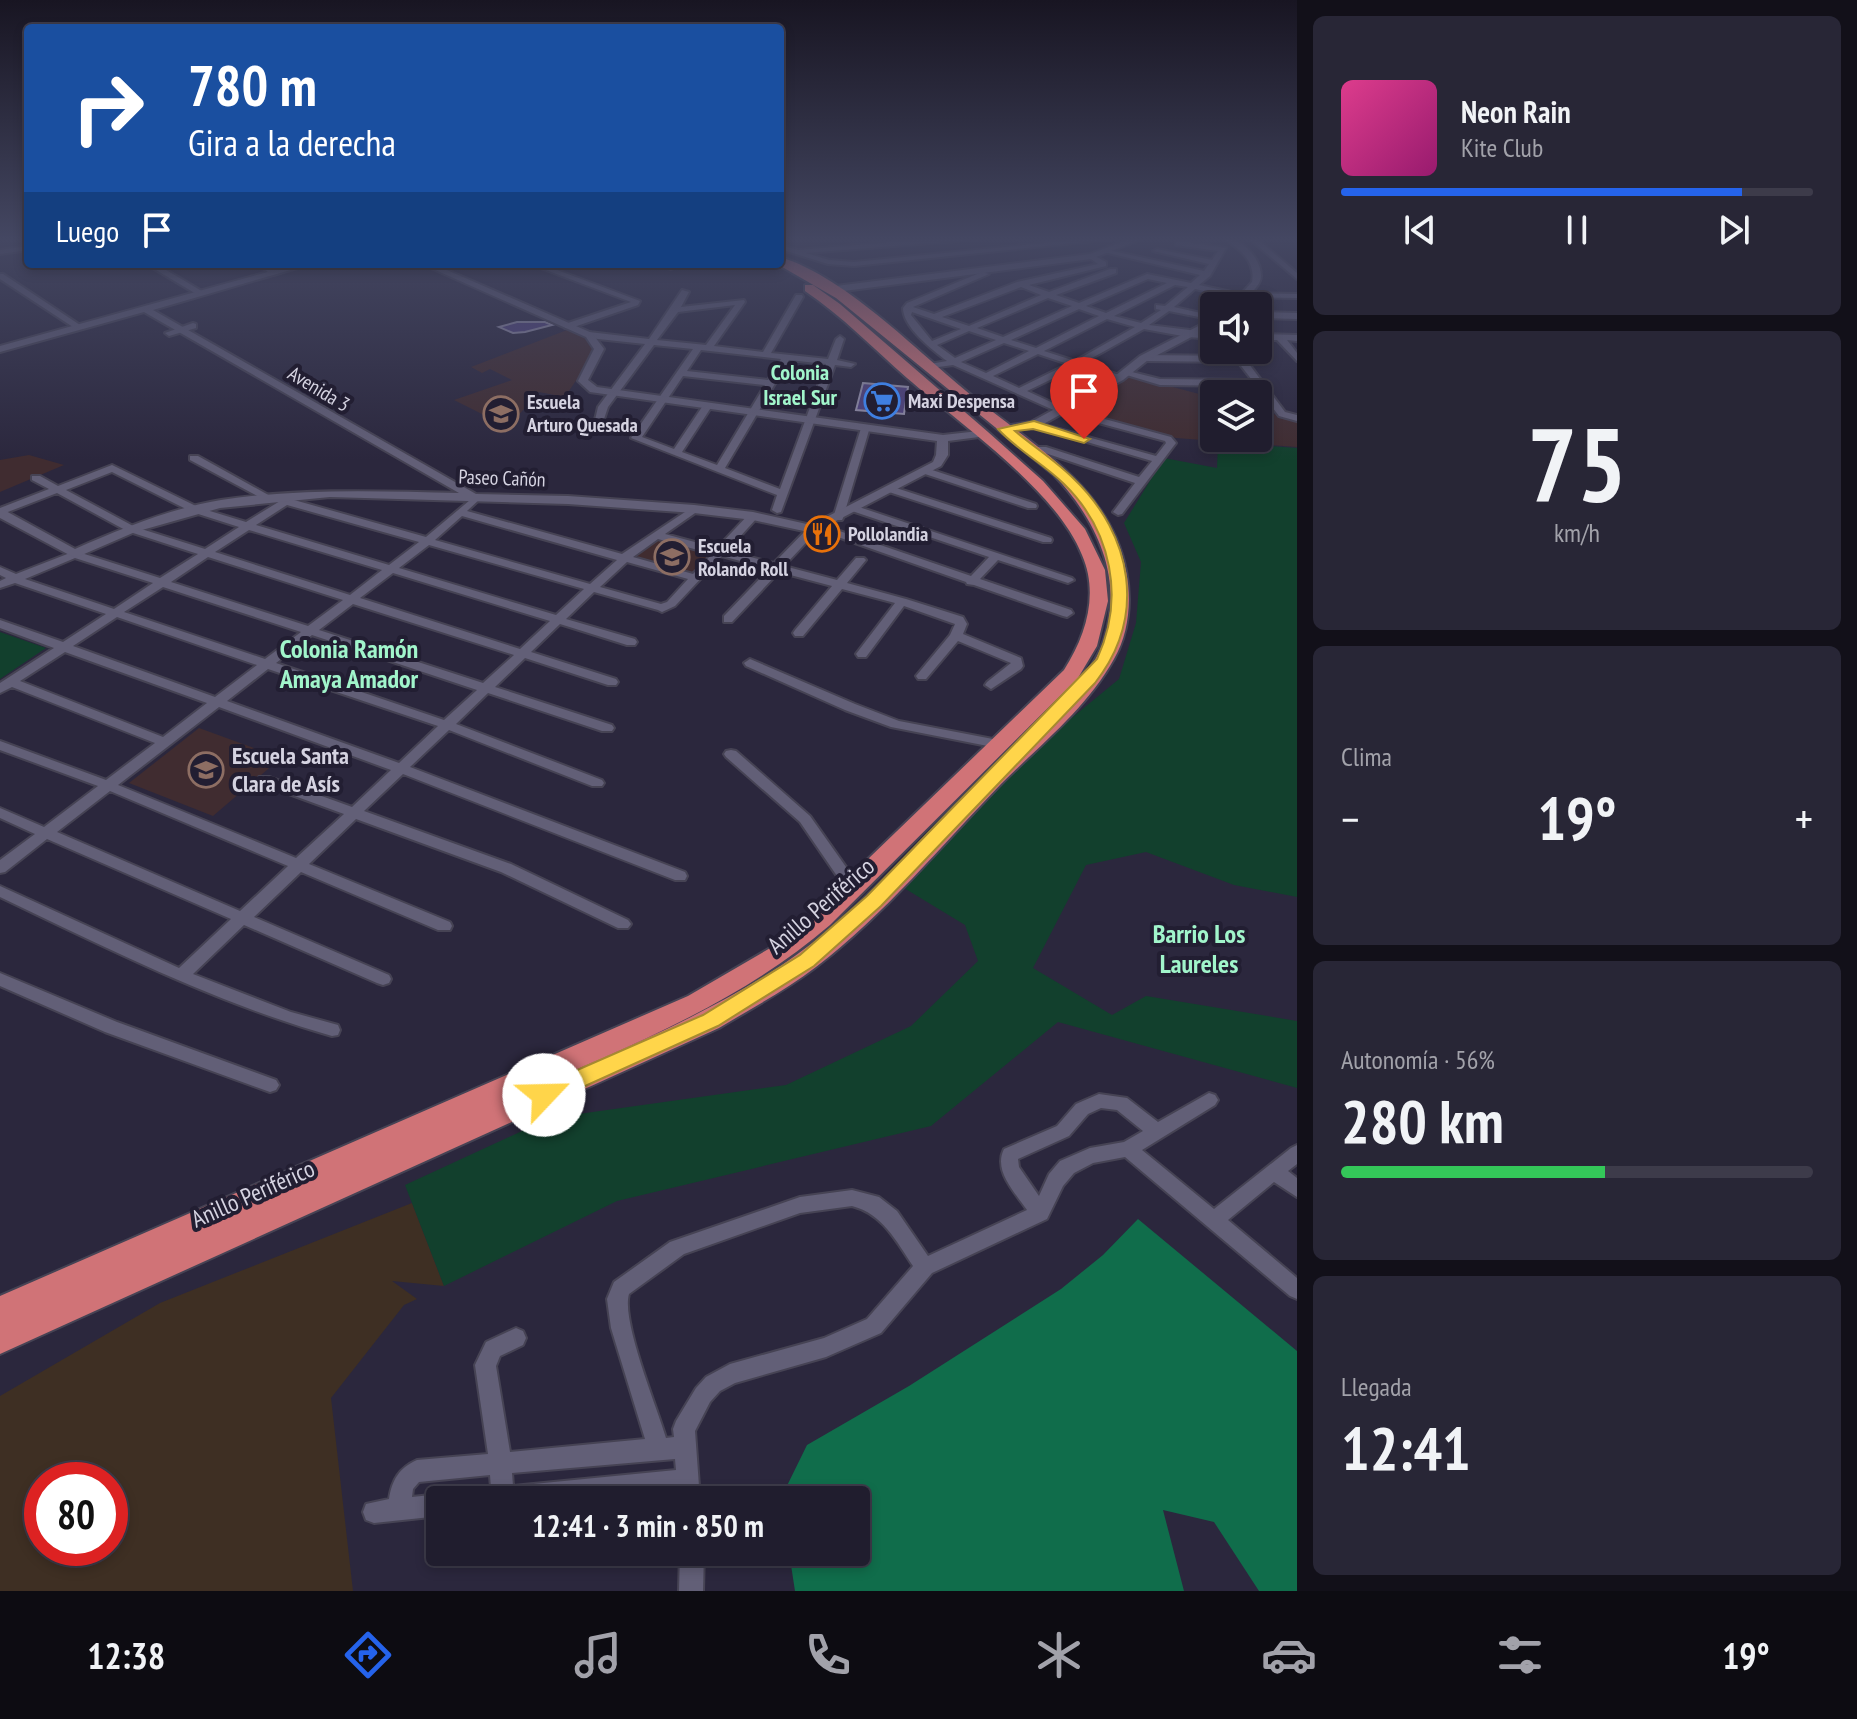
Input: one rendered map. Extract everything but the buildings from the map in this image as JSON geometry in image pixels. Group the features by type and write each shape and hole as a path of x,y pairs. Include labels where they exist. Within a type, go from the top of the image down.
{"highway":[{"name":"Anillo Periférico","path":"0,1339 710,1021 807,961 885,890 1063,709 1105,660 1113,642 1120,606 1117,563 1110,542 1091,507 1069,480 979,434 840,311"},
{"name":"Anillo Periférico","path":"0,1311 697,1003 781,953 853,888 1071,674 1090,643 1100,603 1098,576 1085,541 1031,460 1004,429 863,311"},
{"path":"879,346 884,342 901,343"}],"street":[{"path":"55,311 79,327"},
{"path":"0,349 137,311"},
{"name":"Avenida 3","path":"149,311 476,498"},
{"path":"534,311 589,335 851,364"},
{"path":"568,326 611,311"},
{"path":"600,420 603,407 674,311"},
{"path":"733,311 679,373 636,438 783,494"},
{"path":"765,355 791,311"},
{"path":"908,311 912,324 931,345 954,362 1061,410 1168,439 1171,443 1160,460 1118,512"},
{"path":"915,311 1076,364 1160,382 1200,382"},
{"path":"932,318 949,311"},
{"path":"931,345 1010,311"},
{"path":"927,367 954,362 1067,311"},
{"path":"1090,311 1140,327 1183,336 1200,336"},
{"path":"987,376 1119,311"},
{"path":"1020,391 1076,364 1140,327 1161,311"},
{"path":"1179,311 1200,316"},
{"path":"1272,315 1297,316"},
{"path":"1004,429 1034,425 1200,327"},
{"path":"589,335 599,349 583,381 594,390 943,438 979,434"},
{"path":"1272,338 1297,338"},
{"path":"1280,338 1297,358"},
{"path":"777,510 840,339"},
{"path":"719,470 756,413 786,357"},
{"path":"1144,358 1200,359"},
{"path":"679,373 771,383"},
{"path":"1272,401 1283,415 1297,418"},
{"path":"677,452 707,406"},
{"path":"1034,425 1160,460"},
{"path":"838,518 865,427"},
{"path":"728,619 816,528 926,471 942,455 943,438"},
{"path":"1031,460 1046,450 1143,482"},
{"path":"194,458 267,497"},
{"path":"0,512 112,468 196,510 631,642"},
{"path":"926,471 1032,506"},
{"path":"36,478 131,529 612,682"},
{"path":"893,490 1047,540"},
{"name":"Paseo Cañón","path":"0,585 131,529 196,510 267,497 290,498 330,493 694,509 816,528"},
{"path":"5,686 290,498 662,608 671,604 753,516"},
{"path":"0,868 429,540 476,498"},
{"path":"181,976 593,587 626,557 694,509"},
{"path":"856,509 1068,580"},
{"path":"0,512 75,554 607,728"},
{"path":"461,513 695,578"},
{"path":"816,528 1067,613"},
{"path":"659,536 902,601 959,620 961,624 956,636 922,676"},
{"path":"971,582 996,556"},
{"path":"799,633 860,560"},
{"path":"0,570 17,580 447,725 597,783"},
{"path":"862,654 902,601"},
{"path":"0,624 218,700 680,876"},
{"path":"956,636 1017,661 1017,666 991,685"},
{"path":"750,663 896,724 998,744"},
{"path":"5,686 165,742"},
{"path":"0,745 107,785 444,926"},
{"path":"731,754 805,819 853,888"},
{"path":"264,780 506,868 623,924"},
{"path":"0,813 383,979"},
{"path":"0,891 181,976 287,1017 332,1030"},
{"path":"0,979 111,1027 270,1085"},
{"path":"688,1486 684,1429 692,1412 713,1384 730,1374 826,1347 874,1326 925,1267 1040,1213 1056,1180 1067,1167 1090,1156 1128,1149 1209,1100"},
{"path":"1040,1213 1011,1171 1008,1163 1010,1154 1063,1131 1082,1109 1099,1101 1121,1103 1157,1131"},
{"path":"1128,1149 1297,1290"},
{"path":"1214,1220 1297,1153"},
{"path":"1275,1172 1297,1189"},
{"path":"659,1449 621,1328 617,1299 621,1288 677,1248 800,1205 852,1198 872,1203 890,1217 925,1267"},
{"path":"496,1486 501,1465 485,1365 493,1349 516,1338"},
{"path":"399,1510 401,1486 406,1476 417,1471 683,1447"},
{"path":"374,1512 426,1507"},
{"path":"691,1591 692,1566"}],"shaded area":[{"path":"567,330 589,339 597,349 565,397 539,392 508,427 454,400 512,380 490,369 482,373 471,367"},
{"path":"1128,375 1200,394 1200,440 1176,438 1072,410"},
{"path":"1272,413 1281,419 1297,420 1297,447 1272,445"},
{"path":"29,455 64,465 0,492 0,460"},
{"name":"Escuela Rolando Roll","path":"660,538 716,554 693,579 627,560"},
{"name":"Escuela Santa Clara de Asís","path":"199,728 281,758 213,816 129,783"},
{"path":"412,1203 444,1286 392,1281 417,1299 404,1305 331,1398 353,1591 0,1591 0,1396 160,1303"}],"green space":[{"path":"1272,446 1297,448 1297,897 1234,885 1146,852 1086,865 1033,968 1112,1015 1146,996 1297,1021 1297,1088 1058,1022 931,1126 617,1201 444,1286 405,1185 550,1118 786,1085 911,1026 978,961 965,925 899,885 1057,730 1119,679 1136,623 1141,562 1124,523 1164,458 1217,468 1218,452 1272,452"},
{"path":"0,632 46,648 0,679"},
{"path":"1138,1219 1297,1351 1297,1591 1259,1591 1214,1522 1163,1510 1184,1591 795,1591 791,1566 870,1566 870,1486 787,1486 807,1445 909,1386 1061,1289 1103,1255"}],"place":[{"name":"Maxi Despensa","path":"882,401"},
{"name":"Escuela Arturo Quesada","path":"501,414"},
{"name":"Pollolandia","path":"822,534"},
{"name":"Escuela Rolando Roll","path":"672,557"},
{"name":"Escuela Santa Clara de Asís","path":"206,770"}],"district":[{"name":"Colonia Israel Sur","path":"800,384"},
{"name":"Colonia Ramón Amaya Amador","path":"349,664"},
{"name":"Barrio Los Laureles","path":"1199,949"}],"route":[{"path":"544,1095 710,1021 807,961 874,901 1090,680 1105,660 1113,642 1120,606 1119,572 1110,542 1091,507 1069,480 1004,429 1034,425 1084,439"}]}
